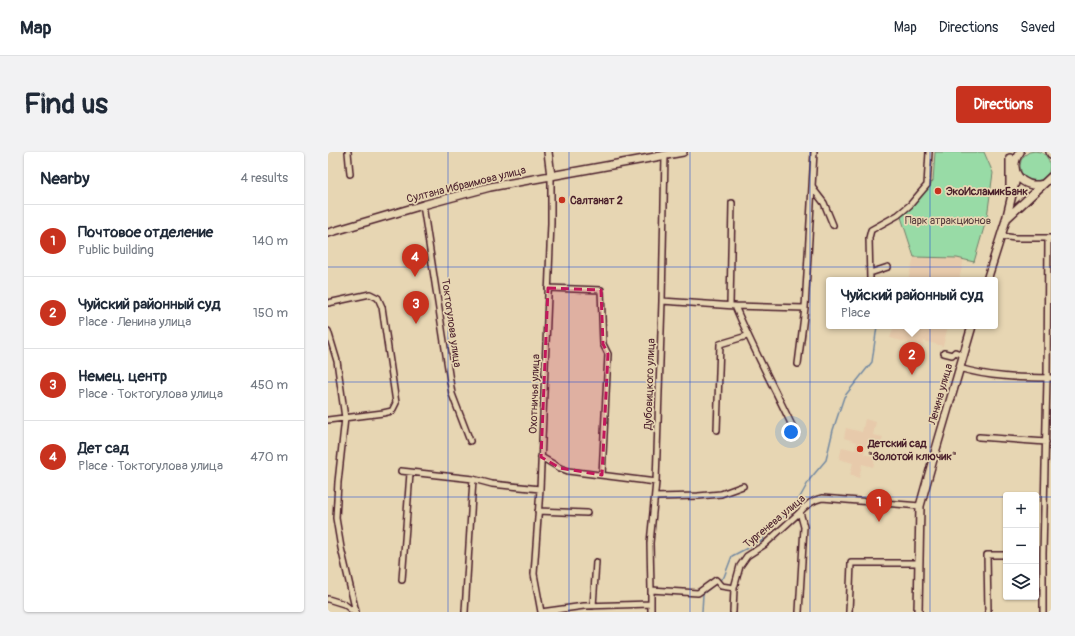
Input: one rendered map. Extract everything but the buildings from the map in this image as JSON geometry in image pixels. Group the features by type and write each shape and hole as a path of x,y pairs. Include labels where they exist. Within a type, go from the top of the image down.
{"main road":[{"path":"548,152 551,176"},
{"name":"Султана Ибраимова улица","path":"328,233 490,187 683,152"},
{"path":"988,277 1006,220 1016,172 1015,160 1020,152"},
{"path":"1009,155 1016,172 1021,180 1027,184 1036,185 1049,180"},
{"path":"1009,155 1011,175 1009,206"},
{"path":"1006,220 1049,180"},
{"name":"Ленина улица","path":"918,612 920,506 971,329"}],"street":[{"path":"348,152 350,174"},
{"path":"798,364 805,308 814,152"},
{"path":"870,277 869,238 871,230 898,215 910,205 927,184 929,152"},
{"name":"Дубовицкого улица","path":"651,612 650,543 656,482 665,156"},
{"name":"Охотничья улица","path":"551,176 552,223 540,489 534,574 541,612 584,606 651,604"},
{"path":"812,184 814,190 824,203 833,225"},
{"path":"732,203 732,306 772,383 796,434"},
{"name":"Токтогулова улица","path":"423,205 452,394 470,441"},
{"path":"1001,236 1015,238 1049,238 1049,378 1043,554 1043,612"},
{"path":"870,273 888,267"},
{"path":"548,288 601,290 603,344 608,354 602,475"},
{"path":"328,303 370,294 378,298 382,307 396,403 392,411 328,420"},
{"path":"662,301 732,306 805,308"},
{"path":"328,331 336,361 345,418 338,482 336,518 355,612"},
{"path":"717,430 720,344 747,336"},
{"path":"944,353 952,355 955,352 963,355"},
{"path":"959,368 974,372 1003,376 1049,378"},
{"path":"979,437 1046,442"},
{"path":"541,457 568,472 656,482"},
{"path":"401,471 473,480 492,484 540,489"},
{"path":"402,580 410,473"},
{"path":"465,612 473,480"},
{"path":"655,497 721,494 743,486"},
{"name":"Тургенева улица","path":"733,612 734,588 740,566 747,556 764,545 803,508 815,500 822,498 920,506"},
{"path":"538,512 587,513"},
{"path":"799,612 804,527 800,512"},
{"path":"988,612 987,555 1003,555"},
{"path":"593,606 596,562"},
{"path":"848,612 851,563 919,563"},
{"path":"651,590 698,593 716,580 721,586 734,588"},
{"path":"328,599 344,604 355,612"}],"highlighted area":[{"path":"548,288 601,290 603,344 608,354 602,475 560,468 541,457"}],"shaded area":[{"path":"914,257 964,259 960,277 909,277"},
{"path":"893,329 947,329 943,346 924,341 923,346 890,338"},
{"name":"Детский сад \"Золотой ключик\"","path":"865,419 876,422 873,435 883,437 880,448 867,444 864,454 876,457 873,467 862,464 859,478 850,475 853,463 839,459 842,447 855,450 857,442 844,438 846,428 862,432"}],"green space":[{"path":"1035,151 1041,152 1049,160 1049,172 1041,180 1035,181 1029,180 1021,172 1020,166 1021,160 1029,152"},
{"name":"Парк атракционов","path":"935,152 984,152 993,173 987,217 974,262 957,258 914,257 901,217 933,181"}],"waterway":[{"path":"718,581 724,577 732,556 763,540 765,529 773,522 789,514 810,479 826,460 833,430 844,397 872,362 877,329"},
{"path":"702,612 703,594 715,584"}],"place":[{"name":"ЭкоИсламикБанк","path":"938,191"},
{"name":"Салтанат 2","path":"562,200"},
{"name":"Дет сад","path":"415,277"},
{"name":"Немец. центр","path":"416,324"},
{"name":"Чуйский районный суд","path":"912,375"},
{"name":"Детский сад \"Золотой ключик\"","path":"860,449"},
{"name":"Почтовое отделение","path":"879,522"}]}
